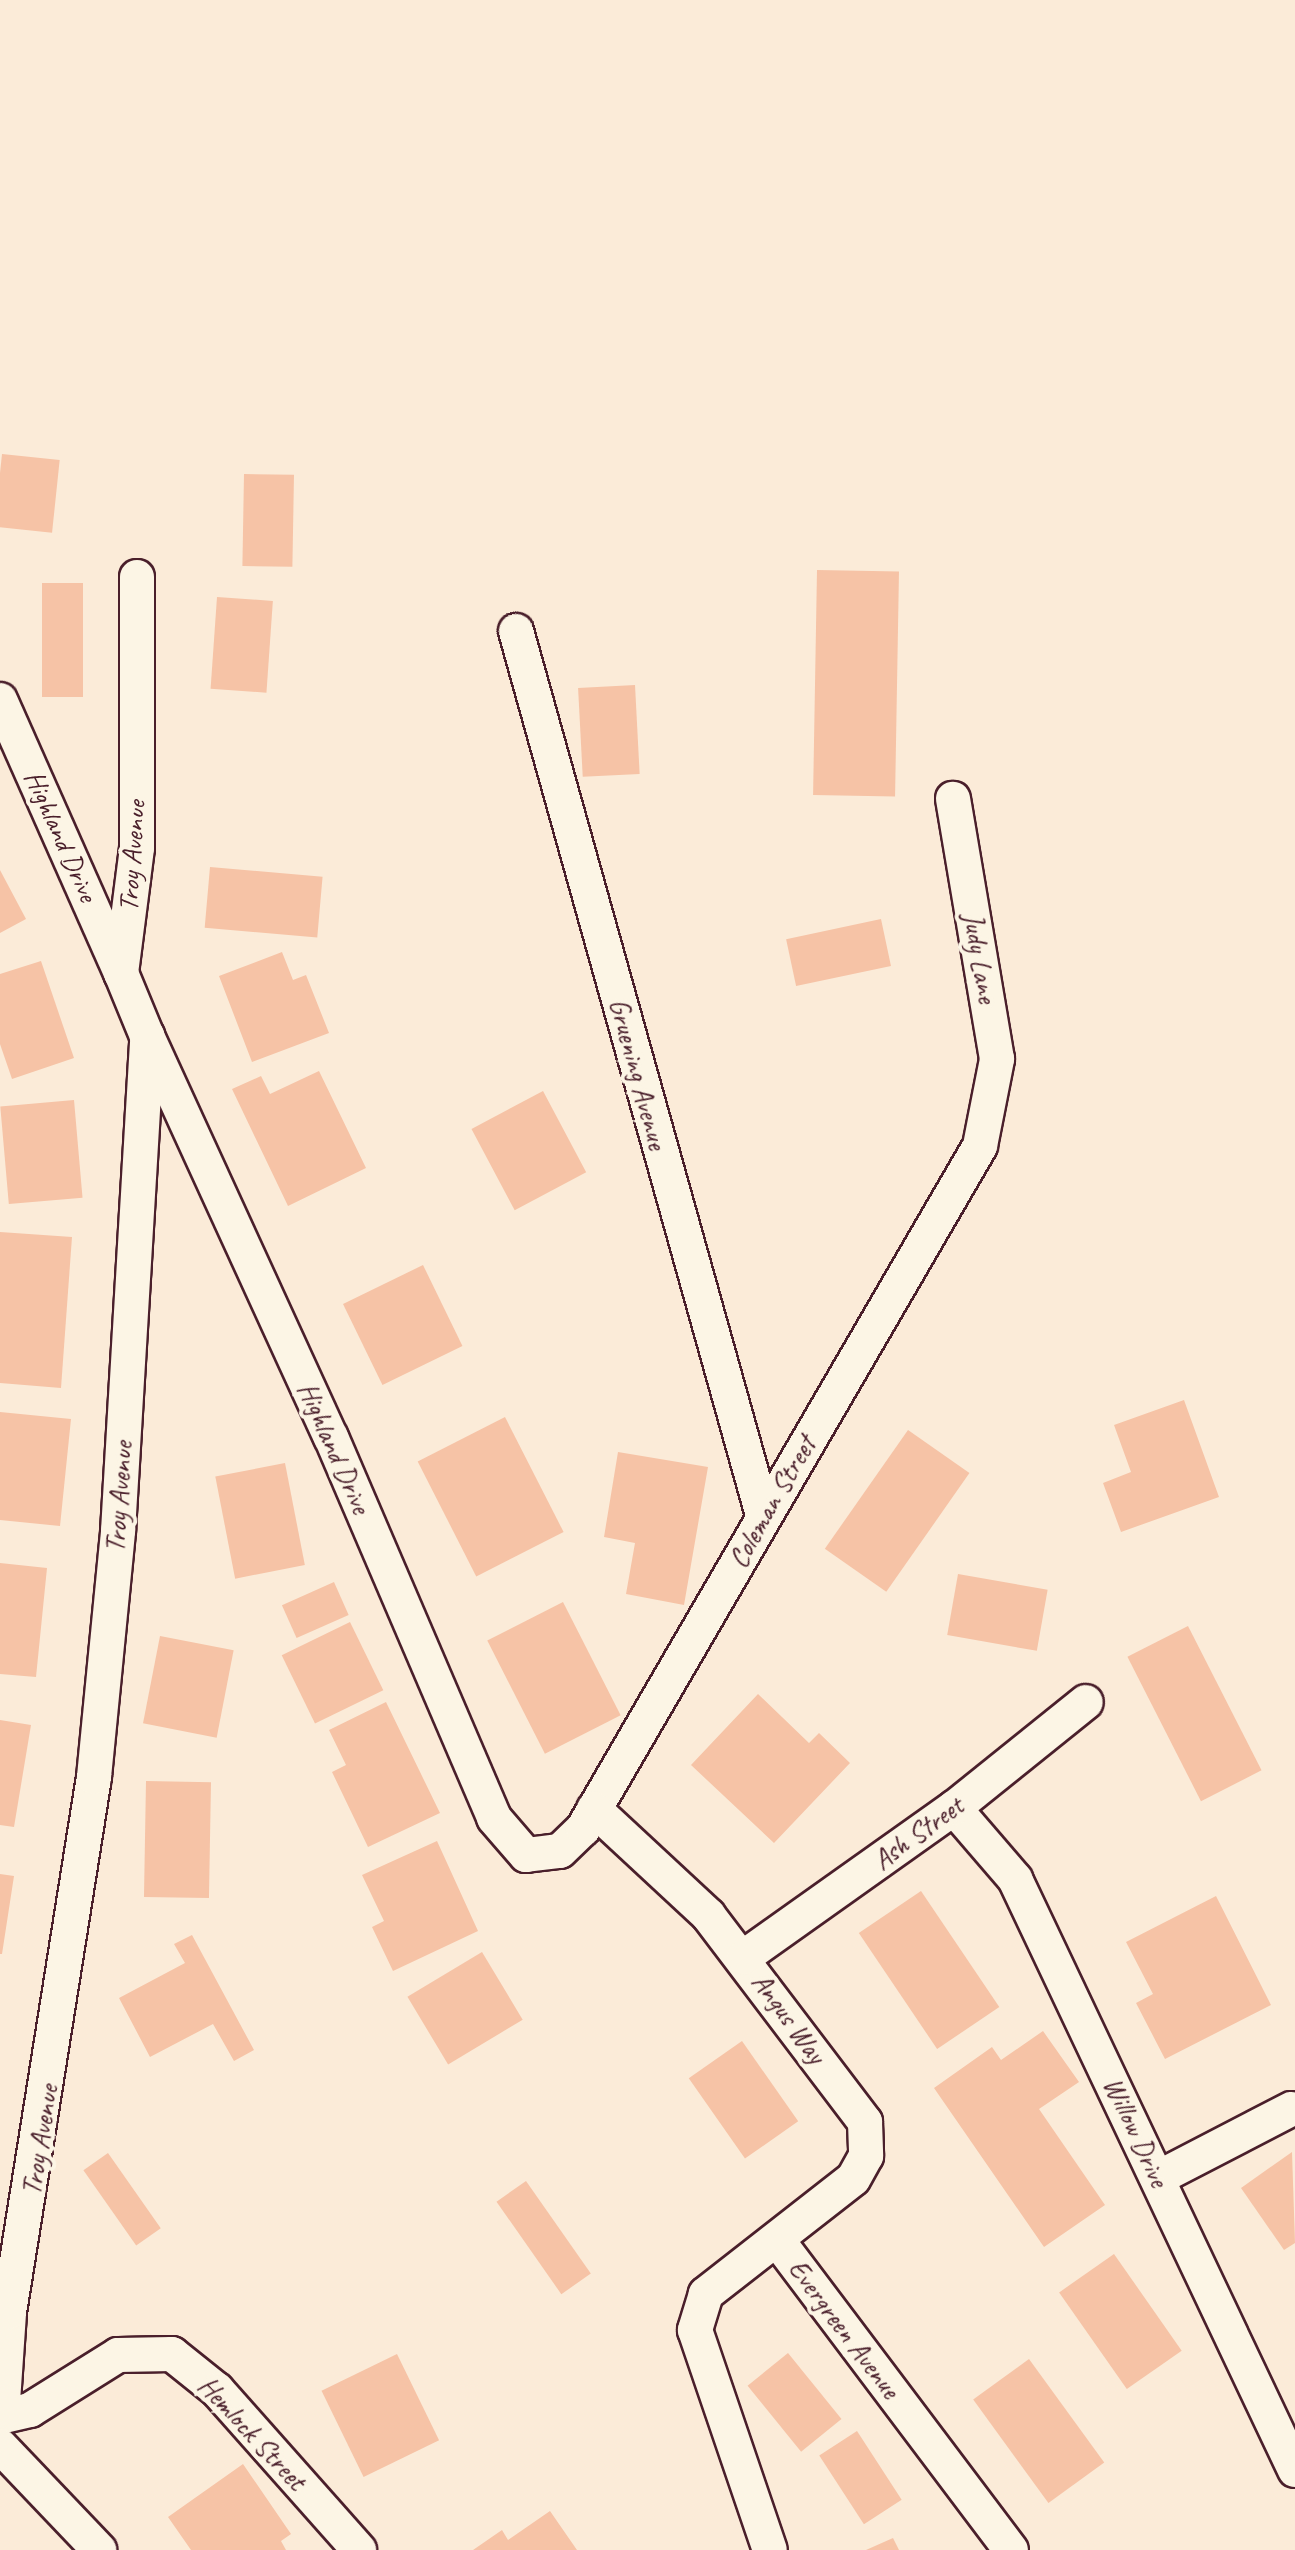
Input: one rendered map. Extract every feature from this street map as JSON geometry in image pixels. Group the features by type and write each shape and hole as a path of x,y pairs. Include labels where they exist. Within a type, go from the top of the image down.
{"street":[{"name":"Troy Avenue","path":"1,2426 9,2312 94,1777 118,1531 147,1036 121,973 137,848 137,577"},
{"name":"Gruening Avenue","path":"516,631 763,1515"},
{"name":"Highland Drive","path":"0,700 121,973"},
{"name":"Judy Lane","path":"953,799 997,1059 990,1117"},
{"name":"Highland Drive","path":"147,1036 494,1818 526,1855"},
{"name":"Coleman Street","path":"526,1855 560,1851 594,1809 763,1515 971,1167 990,1117"},
{"name":"Ash Street","path":"744,1957 954,1808 1086,1702"},
{"name":"Willow Drive","path":"954,1808 1015,1879 1295,2470"},
{"name":"Angus Way","path":"594,1809 744,1957 865,2122 866,2156 853,2179 778,2241"},
{"path":"1158,2178 1291,2109"},
{"name":"Evergreen Avenue","path":"770,2550 695,2330 706,2294 778,2241 1011,2550"},
{"name":"Hemlock Street","path":"1,2426 118,2355 172,2354 217,2390 359,2550"},
{"path":"1,2426 99,2550"}],"building":[{"path":"2,454 60,460 52,533 0,527"},
{"path":"244,474 294,475 292,567 242,566"},
{"path":"817,570 899,571 895,796 813,795"},
{"path":"42,583 83,583 83,697 42,697"},
{"path":"217,597 273,601 266,693 211,689"},
{"path":"635,685 640,774 583,777 578,688"},
{"path":"210,867 323,877 317,938 205,928"},
{"path":"0,870 26,919 0,933"},
{"path":"881,919 891,966 796,986 786,939"},
{"path":"282,952 293,980 306,975 329,1033 252,1062 219,976"},
{"path":"41,961 74,1058 12,1079 0,1044 0,974"},
{"path":"319,1071 366,1168 288,1206 232,1089 261,1076 270,1094"},
{"path":"543,1091 586,1172 515,1210 471,1129"},
{"path":"74,1100 83,1198 9,1204 0,1106"},
{"path":"0,1232 72,1237 61,1388 0,1383"},
{"path":"423,1265 462,1346 382,1385 343,1304"},
{"path":"1184,1400 1219,1497 1121,1532 1103,1483 1131,1472 1114,1425"},
{"path":"0,1412 71,1419 60,1526 0,1520"},
{"path":"505,1417 564,1532 476,1576 418,1461"},
{"path":"908,1430 969,1473 886,1592 825,1549"},
{"path":"618,1452 708,1467 684,1605 626,1594 635,1543 604,1537"},
{"path":"285,1463 305,1565 235,1579 215,1477"},
{"path":"0,1563 47,1568 36,1677 0,1674"},
{"path":"958,1574 1048,1590 1037,1651 947,1635"},
{"path":"334,1582 349,1615 297,1638 282,1605"},
{"path":"563,1602 621,1715 545,1754 487,1641"},
{"path":"350,1622 383,1690 315,1724 282,1655"},
{"path":"1188,1626 1262,1770 1201,1801 1127,1657"},
{"path":"160,1636 234,1650 217,1738 143,1723"},
{"path":"758,1694 809,1743 819,1733 850,1763 774,1843 691,1765"},
{"path":"386,1702 440,1813 368,1847 332,1772 346,1765 329,1730"},
{"path":"0,1720 31,1725 14,1827 0,1825"},
{"path":"146,1781 211,1782 209,1898 144,1897"},
{"path":"437,1841 478,1931 393,1971 372,1927 384,1921 362,1875"},
{"path":"0,1874 14,1876 2,1954 0,1954"},
{"path":"921,1891 999,2007 937,2049 859,1933"},
{"path":"1216,1896 1271,2005 1165,2059 1136,2003 1153,1994 1126,1942"},
{"path":"192,1935 254,2050 234,2061 213,2024 150,2057 119,1998 185,1963 174,1944"},
{"path":"482,1952 523,2020 448,2065 407,1997"},
{"path":"1043,2031 1079,2082 1039,2109 1105,2205 1044,2247 934,2088 992,2047 1001,2060"},
{"path":"742,2041 798,2121 745,2159 689,2078"},
{"path":"1292,2152 1295,2243 1284,2250 1241,2188"},
{"path":"108,2153 161,2228 136,2246 83,2170"},
{"path":"526,2181 591,2274 561,2294 497,2202"},
{"path":"1114,2254 1182,2351 1127,2389 1059,2292"},
{"path":"788,2353 841,2419 801,2452 748,2386"},
{"path":"397,2354 439,2440 364,2477 322,2391"},
{"path":"1029,2359 1104,2463 1048,2503 973,2400"},
{"path":"857,2431 902,2500 864,2524 819,2456"},
{"path":"243,2464 291,2534 281,2541 286,2550 191,2550 168,2517"},
{"path":"550,2511 577,2550 473,2550 502,2530 508,2540"},
{"path":"893,2538 899,2550 866,2550"}]}
